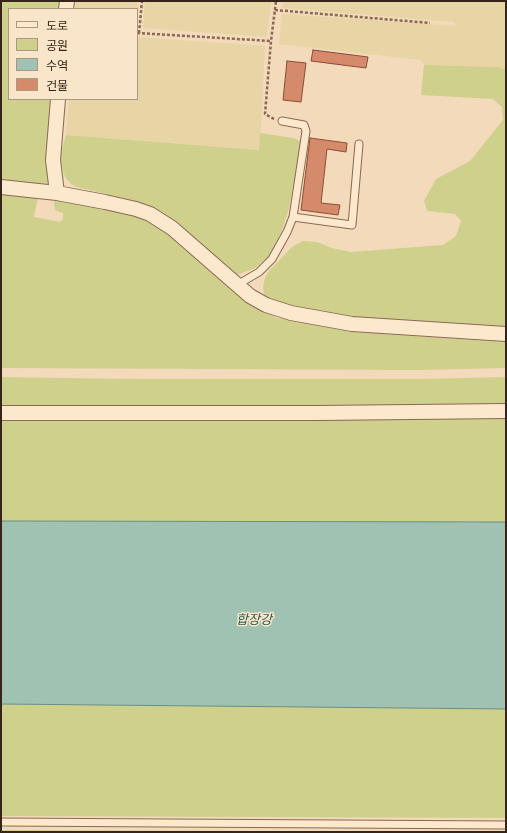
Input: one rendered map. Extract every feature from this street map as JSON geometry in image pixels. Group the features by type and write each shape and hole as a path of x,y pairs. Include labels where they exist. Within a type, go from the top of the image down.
{"street":[{"path":"57,193 53,160 58,100"},
{"path":"1,187 57,193 136,209 150,214 172,228 237,286 266,306 298,314 352,324 506,334"},
{"path":"1,413 318,413 506,411"}],"lane":[{"path":"237,286 259,272 272,259 287,232 293,217 306,132 304,125 282,121"},
{"path":"293,217 352,225 359,144"},
{"path":"1,822 506,825"}],"path":[{"path":"142,1 138,33 271,41"},
{"path":"276,1 265,114 270,118 282,121"},
{"path":"275,10 430,23"}],"shaded area":[{"path":"75,1 138,1 138,8 75,8"},
{"path":"145,1 271,1 267,37 143,28"},
{"path":"283,1 506,1 506,70 499,67 424,65 420,60 279,44 282,14 457,26 454,22 282,8"},
{"path":"138,37 265,46 260,150 66,135 69,100 138,100"}],"green space":[{"path":"1,1 61,1 60,8 8,8 8,100 53,100 51,184 1,181"},
{"path":"424,65 499,67 506,70 506,328 354,317 291,308 269,301 264,295 263,287 268,272 292,247 303,241 317,242 332,248 351,252 443,245 456,236 461,221 455,214 427,211 424,201 436,179 470,161 503,120 502,107 493,99 421,95"},
{"path":"260,133 293,138 300,141 300,150 289,208 281,233 270,255 255,268 237,275 231,273 153,208 132,200 77,187 71,184 65,177 61,163 61,153 66,135 259,150"},
{"path":"1,193 38,197 34,217 60,222 63,219 63,213 56,211 54,205 55,200 94,205 148,220 169,234 262,311 277,318 354,332 506,342 506,368 419,370 1,368"},
{"path":"1,377 132,379 423,379 506,377 506,408 1,409"},
{"path":"506,416 506,522 1,521 1,418"},
{"path":"1,704 506,709 506,818 1,816"},
{"path":"1,830 506,832 1,832"}],"water":[{"name":"합장강","path":"1,521 506,522 506,709 1,704"}],"building":[{"path":"313,50 368,57 366,68 311,61"},
{"path":"287,61 306,63 301,102 283,100"},
{"path":"310,138 347,143 346,152 327,149 321,203 340,205 338,215 301,210"}]}
